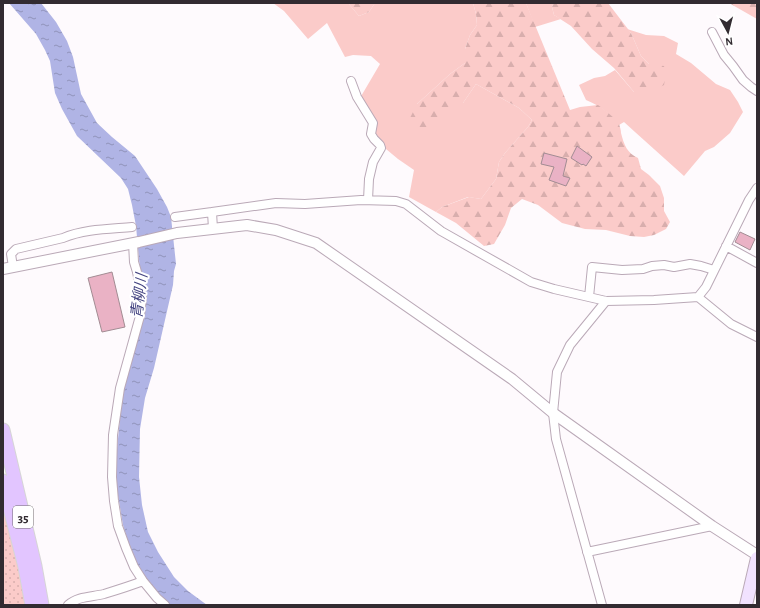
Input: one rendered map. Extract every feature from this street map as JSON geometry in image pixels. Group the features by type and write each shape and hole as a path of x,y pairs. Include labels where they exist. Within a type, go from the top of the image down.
{"main road":[{"name":"35","path":"3,430 35,566 42,605"},
{"name":"35","path":"3,481 25,567 32,605"},
{"path":"746,605 757,556"}],"street":[{"path":"712,32 724,55 743,80 757,91"},
{"path":"351,81 357,96 373,123 371,134 381,148 373,162 369,179 368,200"},
{"path":"698,297 706,286 749,200 757,188"},
{"path":"175,217 276,203 306,204 368,200 396,201 406,204 441,231 531,282 606,301 698,297 731,324 757,338"},
{"path":"212,212 213,229"},
{"path":"132,227 98,230 16,249 11,254 8,268 171,235 247,225 276,230 316,243 512,379 553,413 712,526 757,556"},
{"path":"136,242 134,262 142,297 140,316 120,388 113,436 112,477 118,526 126,548 134,567 143,581 165,605"},
{"path":"726,246 757,263"},
{"path":"588,297 592,267 622,270 643,269 652,266 664,265 674,267 690,264 714,270"},
{"path":"602,605 556,439 553,413 557,372 570,345 606,301"},
{"path":"587,552 712,526"},
{"path":"68,605 78,599 102,594 143,581"}],"green space":[{"path":"273,3 348,3 359,16 369,12 375,3 473,3 477,25 470,35 465,49 465,63 450,74 417,104 463,103 476,84 519,108 532,120 499,162 496,179 481,199 468,197 442,207 436,212 409,197 414,170 386,149 376,135 373,123 360,98 380,64 371,56 353,55 345,57 327,23 308,39 284,11"},
{"path":"348,3 375,3 369,12 359,16"},
{"path":"473,3 526,3 570,110 598,105 617,121 626,148 631,154 638,158 641,169 660,186 664,198 664,211 670,222 666,229 654,235 644,237 630,236 606,230 585,229 562,223 538,205 522,199 511,208 505,225 494,244 484,246 456,223 436,212 442,207 469,197 481,199 496,179 499,162 532,120 519,108 476,84 463,103 422,133 414,132 407,124 417,104 450,74 465,63 465,49 470,35 477,25"},
{"path":"526,3 554,3 552,7 554,15 561,19 535,27"},
{"path":"554,3 608,3 631,33 641,56 649,64 664,66 666,74 664,85 651,92 634,92 614,68 592,49 571,26 554,15 552,7"},
{"path":"729,3 757,3 757,19"},
{"path":"627,29 646,35 664,36 678,43 676,54 691,63 716,84 730,90 743,112 730,133 714,147 705,151 684,176 624,122 619,125 604,110 586,100 579,85 594,78 605,76 615,70 634,92 649,64 641,56 631,33"},
{"path":"3,495 27,605 3,605"}],"water":[{"name":"青柳川","path":"9,3 41,3 56,22 67,41 73,57 81,94 97,123 135,156 157,189 171,217 176,264 173,285 154,368 145,398 140,429 139,477 142,505 148,532 158,552 174,577 188,591 207,605 170,605 157,593 141,573 131,551 123,525 117,490 116,460 121,407 135,343 140,270 136,226 132,205 128,189 121,178 77,136 55,93 50,61 45,50 36,34"}],"building":[{"path":"577,146 592,157 586,166 571,158"},
{"path":"544,153 567,159 563,176 570,178 566,186 549,180 554,167 541,164"},
{"path":"740,232 755,239 750,250 735,242"},
{"path":"112,272 125,327 102,332 88,278"}]}
